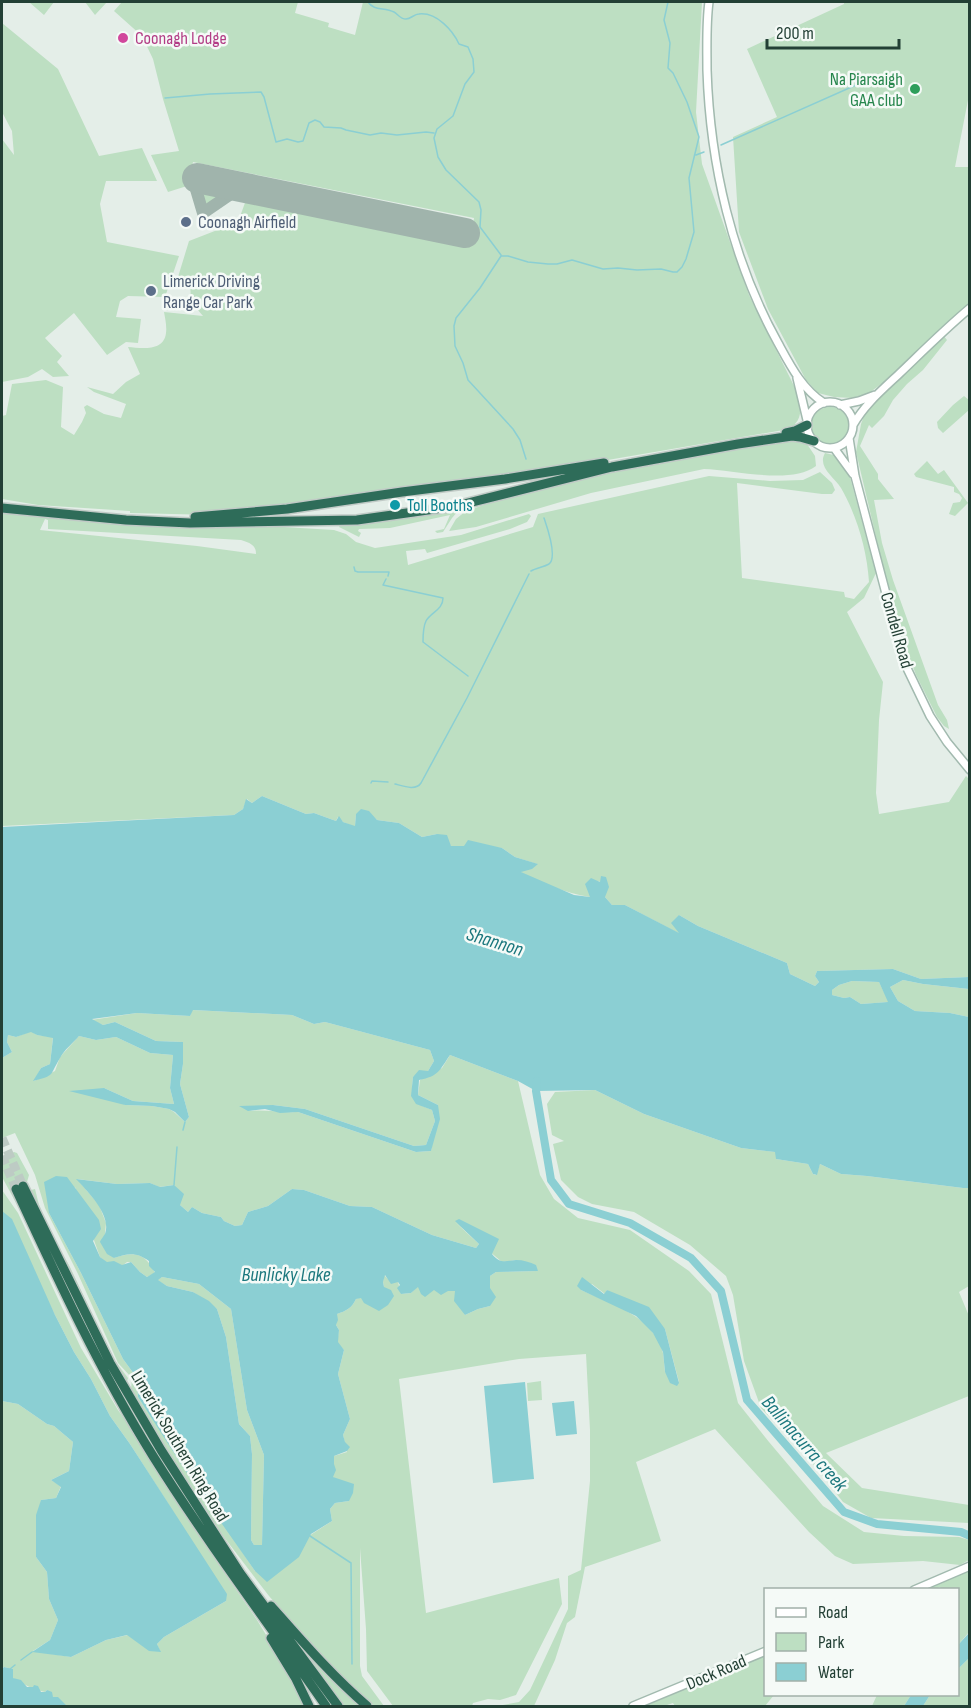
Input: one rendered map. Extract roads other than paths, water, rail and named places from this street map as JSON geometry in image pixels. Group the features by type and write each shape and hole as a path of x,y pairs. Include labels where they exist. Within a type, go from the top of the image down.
{"highway":[{"path":"2,506 126,516 185,518 287,509 505,479 795,431 808,424"},
{"path":"2,506 126,520 190,523 357,520 456,506 612,467 738,444 792,436 814,441"},
{"name":"Limerick Southern Ring Road","path":"326,1707 180,1498 152,1454 72,1309 20,1187 110,1363 161,1450 240,1573 338,1707"},
{"path":"180,1498 187,1514 276,1646 309,1707"},
{"path":"191,1498 243,1572 271,1606 312,1652 367,1707"}],"main road":[{"path":"709,2 708,90 711,128 721,184 738,255 769,326 795,374 805,405 810,436 814,441 821,447 840,446 849,438 860,412 875,395 969,308"},
{"path":"795,374 815,398 824,403 835,403 848,411 853,425"},
{"path":"840,405 875,395"},
{"path":"808,424 815,408 824,403"},
{"name":"Condell Road","path":"849,438 855,476 904,662 930,716 969,770"},
{"path":"834,448 855,476"},
{"path":"919,1588 969,1566"},
{"name":"Dock Road","path":"633,1707 764,1651"}],"water":[{"name":"Shannon","path":"262,796 306,814 314,813 336,821 339,816 343,822 355,826 356,814 361,809 369,811 377,820 399,823 422,837 447,835 451,846 464,846 468,840 502,848 515,857 538,864 532,869 521,872 574,895 590,897 585,884 591,878 600,882 601,876 606,877 609,887 605,897 612,905 625,905 679,933 671,923 679,915 698,926 787,963 790,974 815,986 819,982 815,976 817,971 893,969 921,979 969,977 969,989 903,980 890,987 898,1001 915,1011 950,1013 969,1017 969,1188 841,1174 820,1164 817,1175 813,1174 808,1164 776,1159 775,1152 741,1148 644,1114 595,1090 536,1091 518,1081 450,1055 438,1072 431,1077 419,1080 418,1095 438,1105 440,1119 431,1151 416,1152 298,1112 280,1113 265,1109 248,1111 239,1106 273,1105 305,1109 414,1146 426,1145 435,1121 432,1110 416,1104 411,1096 413,1077 419,1070 428,1071 434,1061 430,1050 325,1022 314,1024 292,1015 193,1010 190,1016 137,1013 92,1019 103,1025 115,1022 156,1041 183,1042 180,1084 189,1117 185,1122 169,1109 125,1105 69,1091 104,1088 133,1101 174,1104 170,1088 173,1055 150,1053 116,1037 96,1040 79,1036 64,1052 51,1074 33,1081 41,1068 50,1064 53,1038 31,1032 16,1037 8,1035 7,1042 12,1052 2,1058 2,827 234,815 243,809 246,799 252,803","holes":["852,981 879,982 888,1002 861,1004 850,997 832,995 832,990 839,985"]},
{"name":"Bunlicky Lake","path":"56,1176 67,1177 99,1220 101,1229 93,1241 100,1257 107,1262 114,1261 122,1265 131,1262 147,1277 155,1272 149,1266 149,1261 144,1258 132,1254 114,1258 107,1254 100,1242 106,1227 102,1211 76,1179 117,1184 150,1183 160,1187 174,1185 184,1194 180,1205 188,1212 192,1207 202,1213 221,1217 235,1226 242,1225 248,1212 268,1206 292,1189 304,1190 350,1206 372,1207 432,1235 476,1248 479,1244 455,1221 459,1219 499,1239 492,1254 498,1259 529,1262 536,1265 538,1271 496,1272 490,1276 490,1288 496,1297 490,1306 465,1315 454,1301 455,1291 448,1291 441,1295 434,1290 425,1297 418,1287 411,1293 401,1294 397,1288 400,1285 398,1282 391,1284 385,1275 384,1287 391,1290 394,1296 388,1305 379,1311 364,1303 361,1298 356,1299 348,1309 337,1314 338,1342 344,1350 338,1374 350,1419 343,1435 350,1447 347,1451 334,1456 336,1470 333,1477 354,1484 353,1493 349,1501 335,1503 330,1509 332,1521 311,1534 299,1557 267,1582 255,1571 194,1484 138,1397 137,1378 123,1359 49,1213 44,1182","holes":["162,1277 199,1284 231,1309 247,1410 264,1455 262,1545 254,1545 251,1540 252,1454 250,1436 239,1424 226,1337 217,1309 209,1301 193,1292 167,1286 158,1280"]},
{"path":"2,1211 12,1219 55,1315 110,1416 227,1594 226,1601 164,1637 157,1644 161,1652 149,1651 127,1635 106,1640 71,1657 32,1652 50,1640 58,1620 49,1599 47,1572 36,1557 36,1515 41,1500 56,1498 61,1487 51,1480 69,1471 73,1442 54,1426 47,1424 18,1404 2,1401"},
{"path":"582,1277 604,1294 607,1290 649,1307 665,1329 679,1383 677,1386 670,1383 665,1372 663,1352 653,1333 636,1316 581,1290 577,1286"},
{"path":"525,1382 534,1479 493,1483 484,1386"},
{"path":"574,1401 577,1434 556,1436 552,1403"},
{"path":"969,1633 969,1658 959,1668 959,1644"},
{"path":"4,1667 13,1669 13,1678 21,1680 27,1687 34,1685 38,1686 41,1692 47,1690 52,1692 53,1697 58,1697 67,1706 2,1706 2,1669"},
{"path":"910,1696 929,1696 923,1706 904,1706"}],"waterway":[{"path":"368,2 373,7 394,12 404,19 419,14 432,16 448,28 459,44 468,47 473,59 474,72 465,84 453,116 437,129 434,138 438,157 446,170 479,202 480,227 501,255"},
{"path":"501,256 548,264 572,260 603,269 661,269 677,272 682,267 694,232 689,178 699,137 687,102 673,73 668,68 670,43 664,20 668,2"},
{"path":"721,145 856,85"},
{"path":"165,98 261,92 276,142 287,139 303,141 309,123 315,120 324,127 341,128 370,135 434,133"},
{"path":"696,155 704,152"},
{"path":"501,256 480,288 456,318 455,346 468,380 513,429 520,440 526,459"},
{"path":"531,571 549,564 551,560 551,542 544,518"},
{"path":"354,567 358,572 389,572 388,576"},
{"path":"395,784 416,787 421,783 467,698 529,574"},
{"path":"386,579 383,585 443,598 439,608 426,621 423,642 468,676"},
{"path":"371,783 372,781 388,782"},
{"name":"Ballinacurra creek","path":"537,1081 536,1091 551,1180 569,1204 630,1223 691,1258 721,1291 747,1400 844,1512 877,1524 961,1532 970,1536"},
{"path":"183,1130 185,1122"},
{"path":"174,1185 177,1147"},
{"path":"310,1536 351,1563 352,1664"},
{"path":"21,1660 32,1652"},
{"path":"10,1669 15,1665"}],"tunnel":[{"path":"2,1138 23,1186"},
{"path":"2,1156 16,1189"}],"place":[{"name":"Coonagh Lodge","path":"123,38"},
{"name":"Na Piarsaigh GAA club","path":"915,89"},
{"name":"Coonagh Airfield","path":"186,222"},
{"name":"Limerick Driving Range Car Park","path":"151,291"},
{"name":"Toll Booths","path":"395,505"}]}
